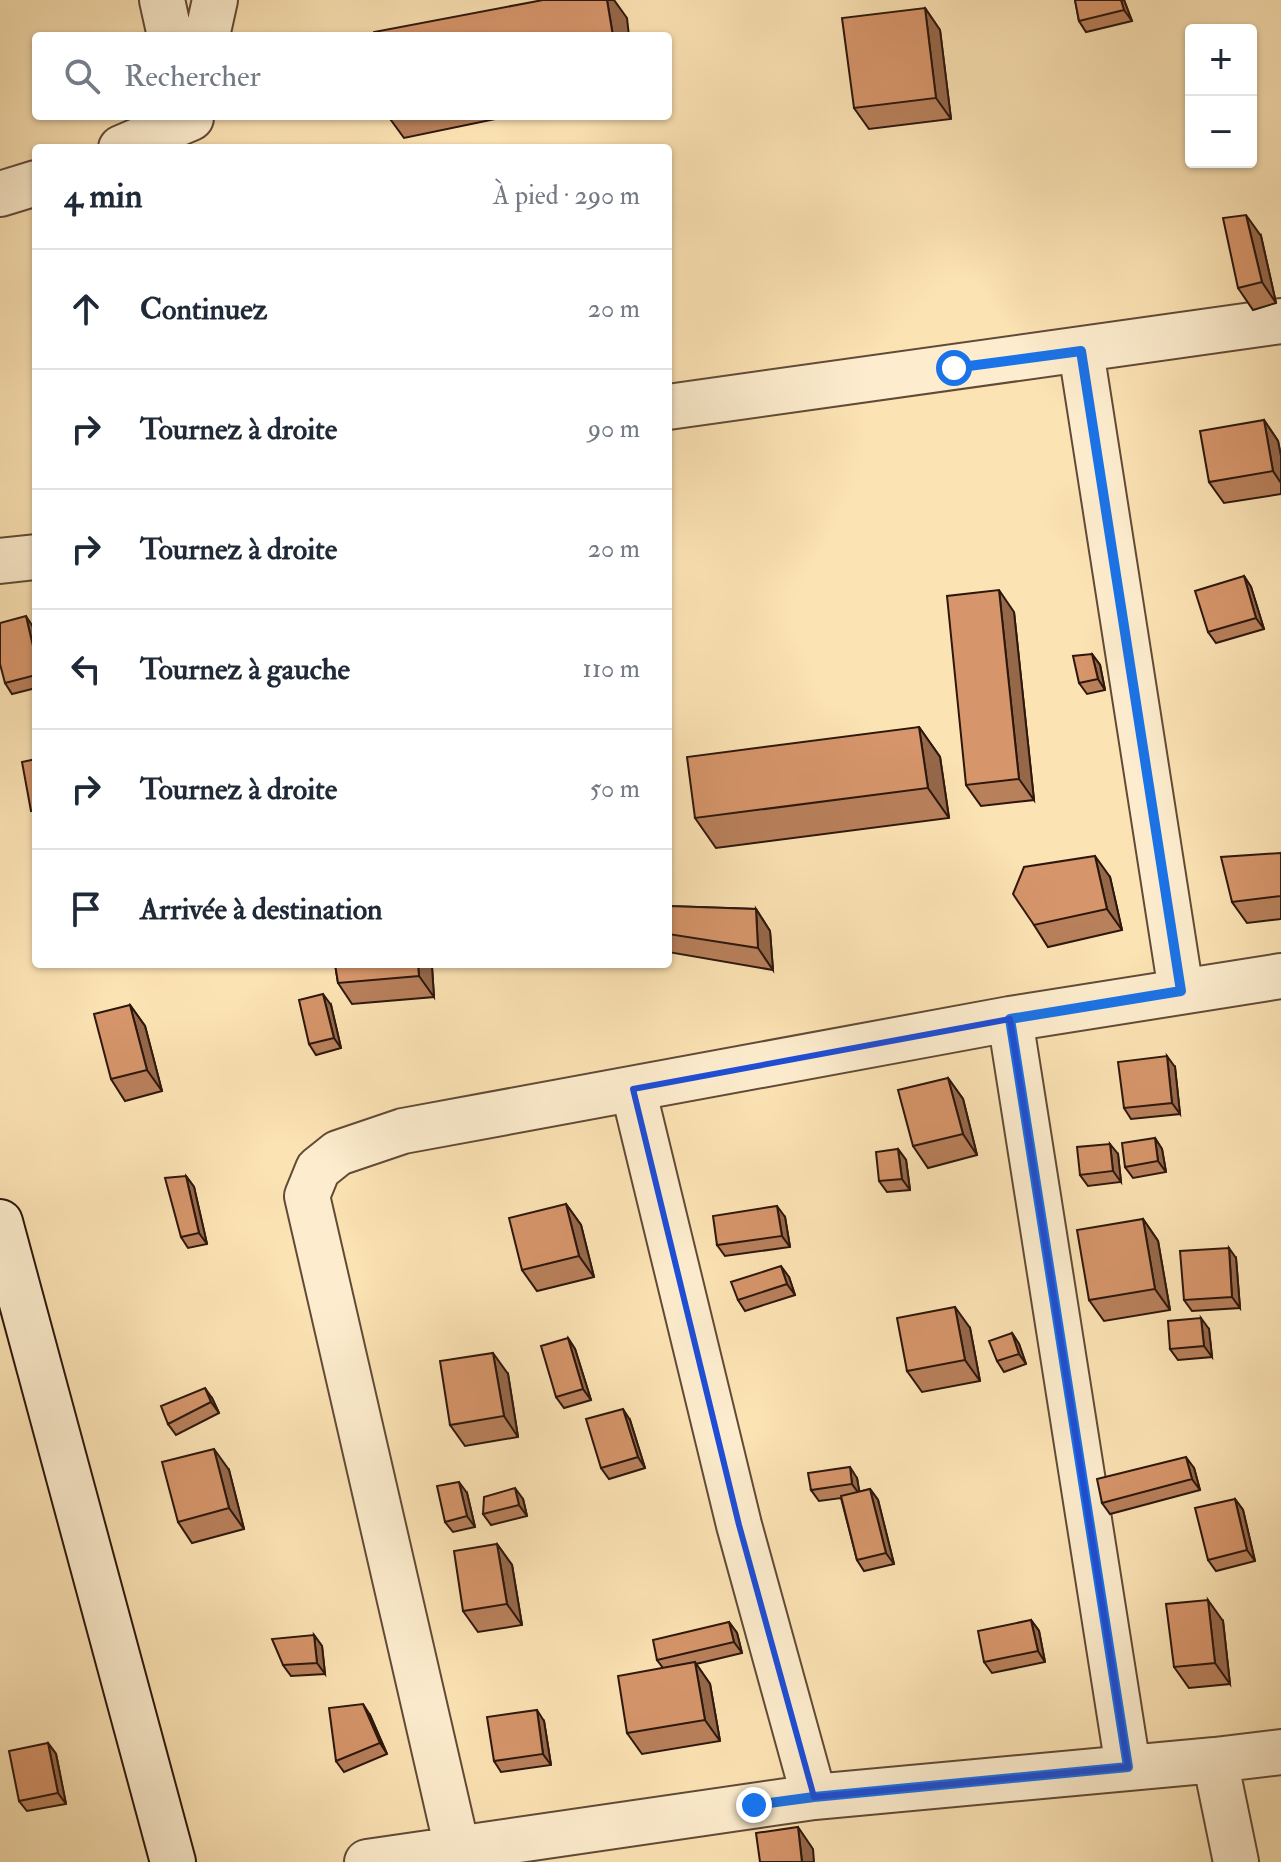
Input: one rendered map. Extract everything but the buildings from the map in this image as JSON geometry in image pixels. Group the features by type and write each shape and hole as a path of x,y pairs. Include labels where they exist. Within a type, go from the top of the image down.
{"street":[{"path":"162,0 169,32"},
{"path":"208,32 215,0"},
{"path":"130,144 184,120"},
{"path":"0,194 32,184"},
{"path":"672,406 1281,321"},
{"path":"1081,351 1181,991"},
{"path":"0,561 32,557"},
{"path":"457,1848 307,1196 318,1169 338,1153 403,1131 1010,1019 1281,976"},
{"path":"1010,1019 1128,1767"},
{"path":"633,1089 739,1525 814,1797"},
{"path":"0,1222 173,1862"},
{"path":"367,1862 814,1797 1281,1752"},
{"path":"1215,1760 1236,1862"}],"highlighted area":[{"path":"1010,1019 1128,1767 814,1797 739,1525 633,1089"}],"route":[{"path":"754,1805 1128,1767 1010,1019 1181,991 1081,351 954,368"}]}
